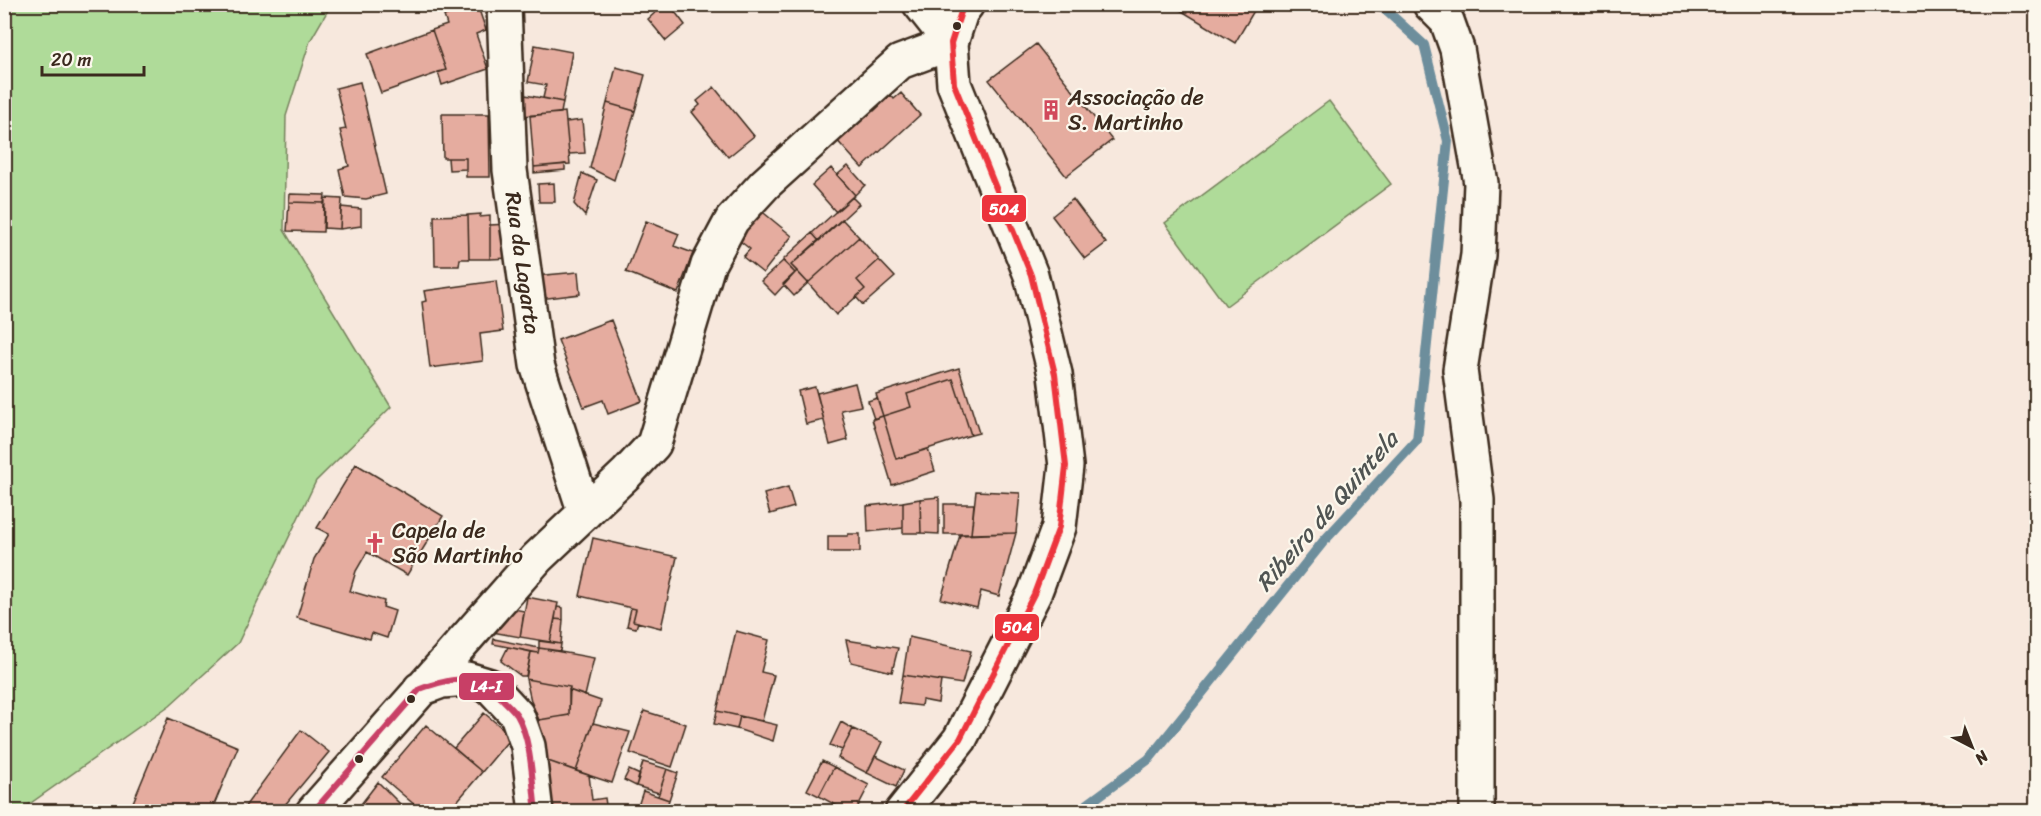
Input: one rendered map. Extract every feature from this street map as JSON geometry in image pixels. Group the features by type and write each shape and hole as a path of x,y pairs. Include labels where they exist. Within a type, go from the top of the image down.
{"street":[{"path":"920,4 951,43"},
{"path":"902,812 960,738 1034,594 1059,526 1066,466 1055,374 1031,275 954,84 951,43 961,12 967,4"},
{"path":"1430,4 1447,21 1457,49 1480,183 1478,255 1460,370 1477,500 1477,812"},
{"name":"Rua da Lagarta","path":"504,6 510,170 537,365 585,513"},
{"path":"313,812 537,558 627,473 654,444 708,265 732,220 765,184 900,62 951,43"},
{"path":"420,689 441,681 467,679 490,686 517,715 528,746 536,812"}],"green space":[{"path":"5,4 331,5 310,41 286,116 284,230 391,407 316,481 238,643 170,705 18,812 4,811"},
{"path":"1329,101 1391,184 1226,306 1165,223"}],"building":[{"path":"477,4 486,30 476,34 488,69 442,85 438,72 446,70 432,30 447,25 444,16"},
{"path":"665,4 669,4 685,25 666,41 648,19"},
{"path":"1170,4 1258,4 1235,43"},
{"path":"432,30 446,70 381,93 367,54"},
{"name":"Associação de S. Martinho","path":"1036,44 1112,140 1066,176 989,80"},
{"path":"535,45 572,52 563,102 543,98 546,85 528,82"},
{"path":"616,67 645,75 635,111 607,103"},
{"path":"360,82 386,194 366,199 345,197 339,169 349,166 340,130 346,129 336,88"},
{"path":"714,87 754,136 728,157 692,112 700,105 697,101"},
{"path":"901,93 920,115 862,168 834,137 871,108 874,111 891,95 894,99"},
{"path":"520,94 563,102 561,113 520,116"},
{"path":"607,103 635,111 614,180 590,168"},
{"path":"565,112 570,164 534,167 530,116"},
{"path":"442,114 489,114 490,177 466,177 466,158 443,158"},
{"path":"582,120 585,153 569,154 566,122"},
{"path":"448,158 466,158 466,169 449,170"},
{"path":"565,164 565,170 534,173 534,167"},
{"path":"848,166 865,185 855,195 837,175"},
{"path":"831,168 855,195 836,212 812,185"},
{"path":"582,173 597,180 585,216 574,204"},
{"path":"554,183 555,202 539,202 538,184"},
{"path":"290,194 325,195 324,203 289,202"},
{"path":"852,197 859,204 819,241 812,233"},
{"path":"325,198 342,199 340,229 324,228"},
{"path":"1073,199 1106,243 1085,259 1052,216"},
{"path":"289,202 324,203 323,232 287,231"},
{"path":"341,207 361,209 361,226 340,229"},
{"path":"759,209 792,236 763,273 743,257 750,249 736,238"},
{"path":"481,214 480,217 490,216 490,259 469,259 468,215"},
{"path":"468,215 469,259 460,259 459,266 435,266 434,216"},
{"path":"842,219 859,237 808,283 791,265"},
{"path":"646,221 679,234 674,246 693,253 678,293 626,272"},
{"path":"508,224 510,258 490,259 490,225"},
{"path":"812,233 819,241 791,265 797,271 795,273 783,260"},
{"path":"859,237 879,260 857,280 865,289 836,315 808,283"},
{"path":"879,260 895,277 863,305 856,297 865,289 857,280"},
{"path":"783,261 795,273 775,295 761,281"},
{"path":"797,271 808,283 794,296 783,284"},
{"path":"578,272 580,294 540,299 535,276"},
{"path":"496,281 503,331 480,334 483,361 430,368 422,302 426,301 424,291"},
{"path":"611,320 642,401 608,414 603,400 584,407 558,340"},
{"path":"959,368 979,433 971,435 953,379 907,394 911,407 883,416 876,394"},
{"path":"953,379 971,435 896,459 883,416 911,407 907,394"},
{"path":"855,383 861,406 841,410 848,440 830,445 817,393"},
{"path":"815,387 824,420 806,424 798,391"},
{"path":"877,398 883,416 874,419 868,401"},
{"path":"883,416 896,459 928,449 935,471 892,485 872,419"},
{"name":"Capela de São Martinho","path":"356,464 443,516 407,575 367,552 356,571 350,591 384,601 383,607 395,611 387,638 372,633 370,639 297,618 314,559 329,534 317,528"},
{"path":"788,487 794,507 770,514 764,494"},
{"path":"976,491 1020,493 1016,533 971,534"},
{"path":"939,497 939,534 921,533 920,499"},
{"path":"920,499 921,533 903,533 903,502"},
{"path":"903,502 903,528 868,532 867,506"},
{"path":"944,504 974,504 971,534 944,534"},
{"path":"1016,533 999,596 981,591 977,608 941,599 960,535"},
{"path":"848,534 860,534 860,552 828,552 828,536 848,536"},
{"path":"593,538 677,557 661,628 633,621 636,609 580,596"},
{"path":"527,597 558,603 550,642 520,637"},
{"path":"557,607 563,608 563,620 555,619"},
{"path":"509,608 524,611 520,637 492,632"},
{"path":"631,608 636,609 633,621 638,622 636,628 627,626"},
{"path":"555,619 563,620 561,644 550,642"},
{"path":"736,631 769,640 761,672 774,675 762,721 717,711"},
{"path":"909,637 971,651 962,684 903,675"},
{"path":"494,639 539,648 538,653 493,644"},
{"path":"846,640 898,648 892,672 851,662"},
{"path":"539,641 561,644 560,651 539,648"},
{"path":"508,647 531,652 526,676 521,676 501,661"},
{"path":"539,648 594,658 585,696 569,690 570,687 526,679 531,652 538,653"},
{"path":"903,675 941,681 938,703 922,700 921,706 898,703"},
{"path":"526,679 570,687 569,715 539,720 531,701"},
{"path":"569,690 601,701 576,771 545,760 539,720 569,715"},
{"path":"644,711 686,724 672,767 630,753"},
{"path":"717,711 740,716 737,729 714,724"},
{"path":"484,713 512,736 482,772 454,748"},
{"path":"740,716 777,725 773,741 737,729"},
{"path":"168,718 238,747 211,812 129,812"},
{"path":"841,722 853,729 842,750 830,745"},
{"path":"593,723 630,732 612,783 576,771"},
{"path":"426,725 482,772 448,812 423,812 382,777"},
{"path":"853,729 882,742 867,773 838,758"},
{"path":"301,730 329,752 279,812 241,812"},
{"path":"875,756 904,770 896,787 867,773"},
{"path":"545,760 589,775 592,800 605,798 607,812 550,812"},
{"path":"822,761 834,767 819,796 807,790"},
{"path":"643,762 667,769 659,793 636,786"},
{"path":"834,767 869,785 855,812 848,812 819,796"},
{"path":"667,769 678,773 669,800 658,796"},
{"path":"629,770 640,775 636,786 624,780"},
{"path":"378,782 406,810 405,812 355,812"},
{"path":"643,791 669,800 665,812 636,812"}],"waterway":[{"name":"Ribeiro de Quintela","path":"1077,812 1149,759 1323,542 1417,440 1448,141 1424,45 1379,4"}],"transit line":[{"name":"504","path":"902,812 960,739 1034,594 1059,527 1066,466 1055,374 1031,275 954,84 951,43 961,12 967,4"},
{"name":"L4-I","path":"313,812 420,689 453,680 483,684 517,715 529,749 536,812"}],"place":[{"name":"Associação de S. Martinho","path":"1051,110"},
{"name":"Capela de São Martinho","path":"375,543"}]}
